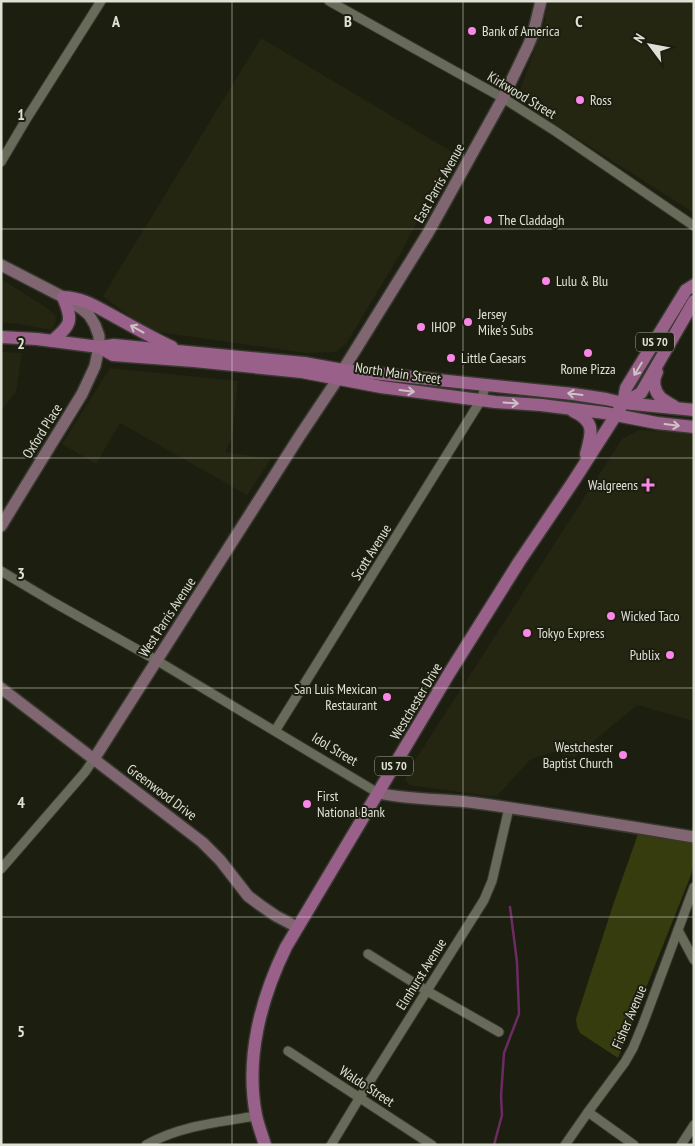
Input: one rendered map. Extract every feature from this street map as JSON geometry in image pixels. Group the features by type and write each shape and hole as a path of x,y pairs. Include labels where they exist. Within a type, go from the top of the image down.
{"main road":[{"name":"US 70","path":"623,403 626,388 686,290 694,285"},
{"path":"52,341 65,330 69,322 70,315 63,296 89,302 181,352"},
{"name":"US 70","path":"623,403 641,393 694,302"},
{"name":"North Main Street","path":"1,337 99,347 114,344 304,363 381,387 605,413 657,423 694,426"},
{"name":"North Main Street","path":"99,347 113,355 302,372 486,385 573,394 623,403 694,410"},
{"path":"665,352 666,358 654,378 654,384 661,398 677,408"},
{"name":"Westchester Drive","path":"265,1145 256,1116 253,1069 255,1040 260,1017 276,968 297,927 450,672 623,403"},
{"path":"569,409 587,419 590,424 591,433 586,454 573,482"}],"street":[{"path":"1,162 101,1"},
{"name":"Kirkwood Street","path":"329,1 503,98 555,131 694,226"},
{"name":"East Parris Avenue","path":"340,375 428,233 503,98 531,40 541,1"},
{"path":"1,265 63,296 82,309 89,315 95,325 99,336 99,347"},
{"name":"Oxford Place","path":"1,526 82,394 95,366 99,347"},
{"name":"West Parris Avenue","path":"1,869 85,772 94,759 340,375"},
{"name":"Scott Avenue","path":"275,731 481,400 486,385"},
{"name":"Idol Street","path":"1,571 156,660 378,793 396,797 458,801 539,812 694,837"},
{"name":"Greenwood Drive","path":"1,688 202,842 220,860 248,896 276,916 297,927"},
{"name":"Elmhurst Avenue","path":"331,1145 489,891 509,808"},
{"name":"Fisher Avenue","path":"565,1145 633,1048 694,887"},
{"path":"678,930 694,960"},
{"path":"368,954 427,991 499,1032"},
{"name":"Waldo Street","path":"288,1051 432,1145"},
{"path":"588,1112 634,1145"},
{"path":"146,1145 166,1135 193,1127 256,1116"},
{"path":"680,1145 694,1125"}],"shaded area":[{"path":"548,1 694,1 694,213 533,110 518,95 545,21"},
{"path":"261,38 454,153 399,256 346,344 336,352 306,353 158,332 134,320 103,296"},
{"path":"1,279 55,315 56,321 52,330 1,322"},
{"path":"1,352 22,353 16,392 1,410"},
{"path":"110,368 238,381 232,438 225,452 271,459 247,495 120,423 96,464 62,444"},
{"path":"639,430 694,433 694,721 637,705 575,757 554,752 531,759 496,797 409,785 405,779 410,768 622,439"}],"green space":[{"path":"638,834 694,844 694,862 691,875 618,1058 580,1033 576,1019"}],"waterway":[{"path":"494,1145 502,1115 501,1096 504,1053 519,1014 517,962 510,907"}],"place":[{"name":"Bank of America","path":"472,31"},
{"name":"Ross","path":"580,100"},
{"name":"The Claddagh","path":"488,220"},
{"name":"Lulu & Blu","path":"546,281"},
{"name":"Jersey Mike's Subs","path":"468,322"},
{"name":"IHOP","path":"421,327"},
{"name":"Rome Pizza","path":"588,353"},
{"name":"Little Caesars","path":"451,358"},
{"name":"Walgreens","path":"648,485"},
{"name":"Wicked Taco","path":"611,616"},
{"name":"Tokyo Express","path":"527,633"},
{"name":"Publix","path":"670,655"},
{"name":"San Luis Mexican Restaurant","path":"387,697"},
{"name":"Westchester Baptist Church","path":"623,755"},
{"name":"First National Bank","path":"307,804"}]}
